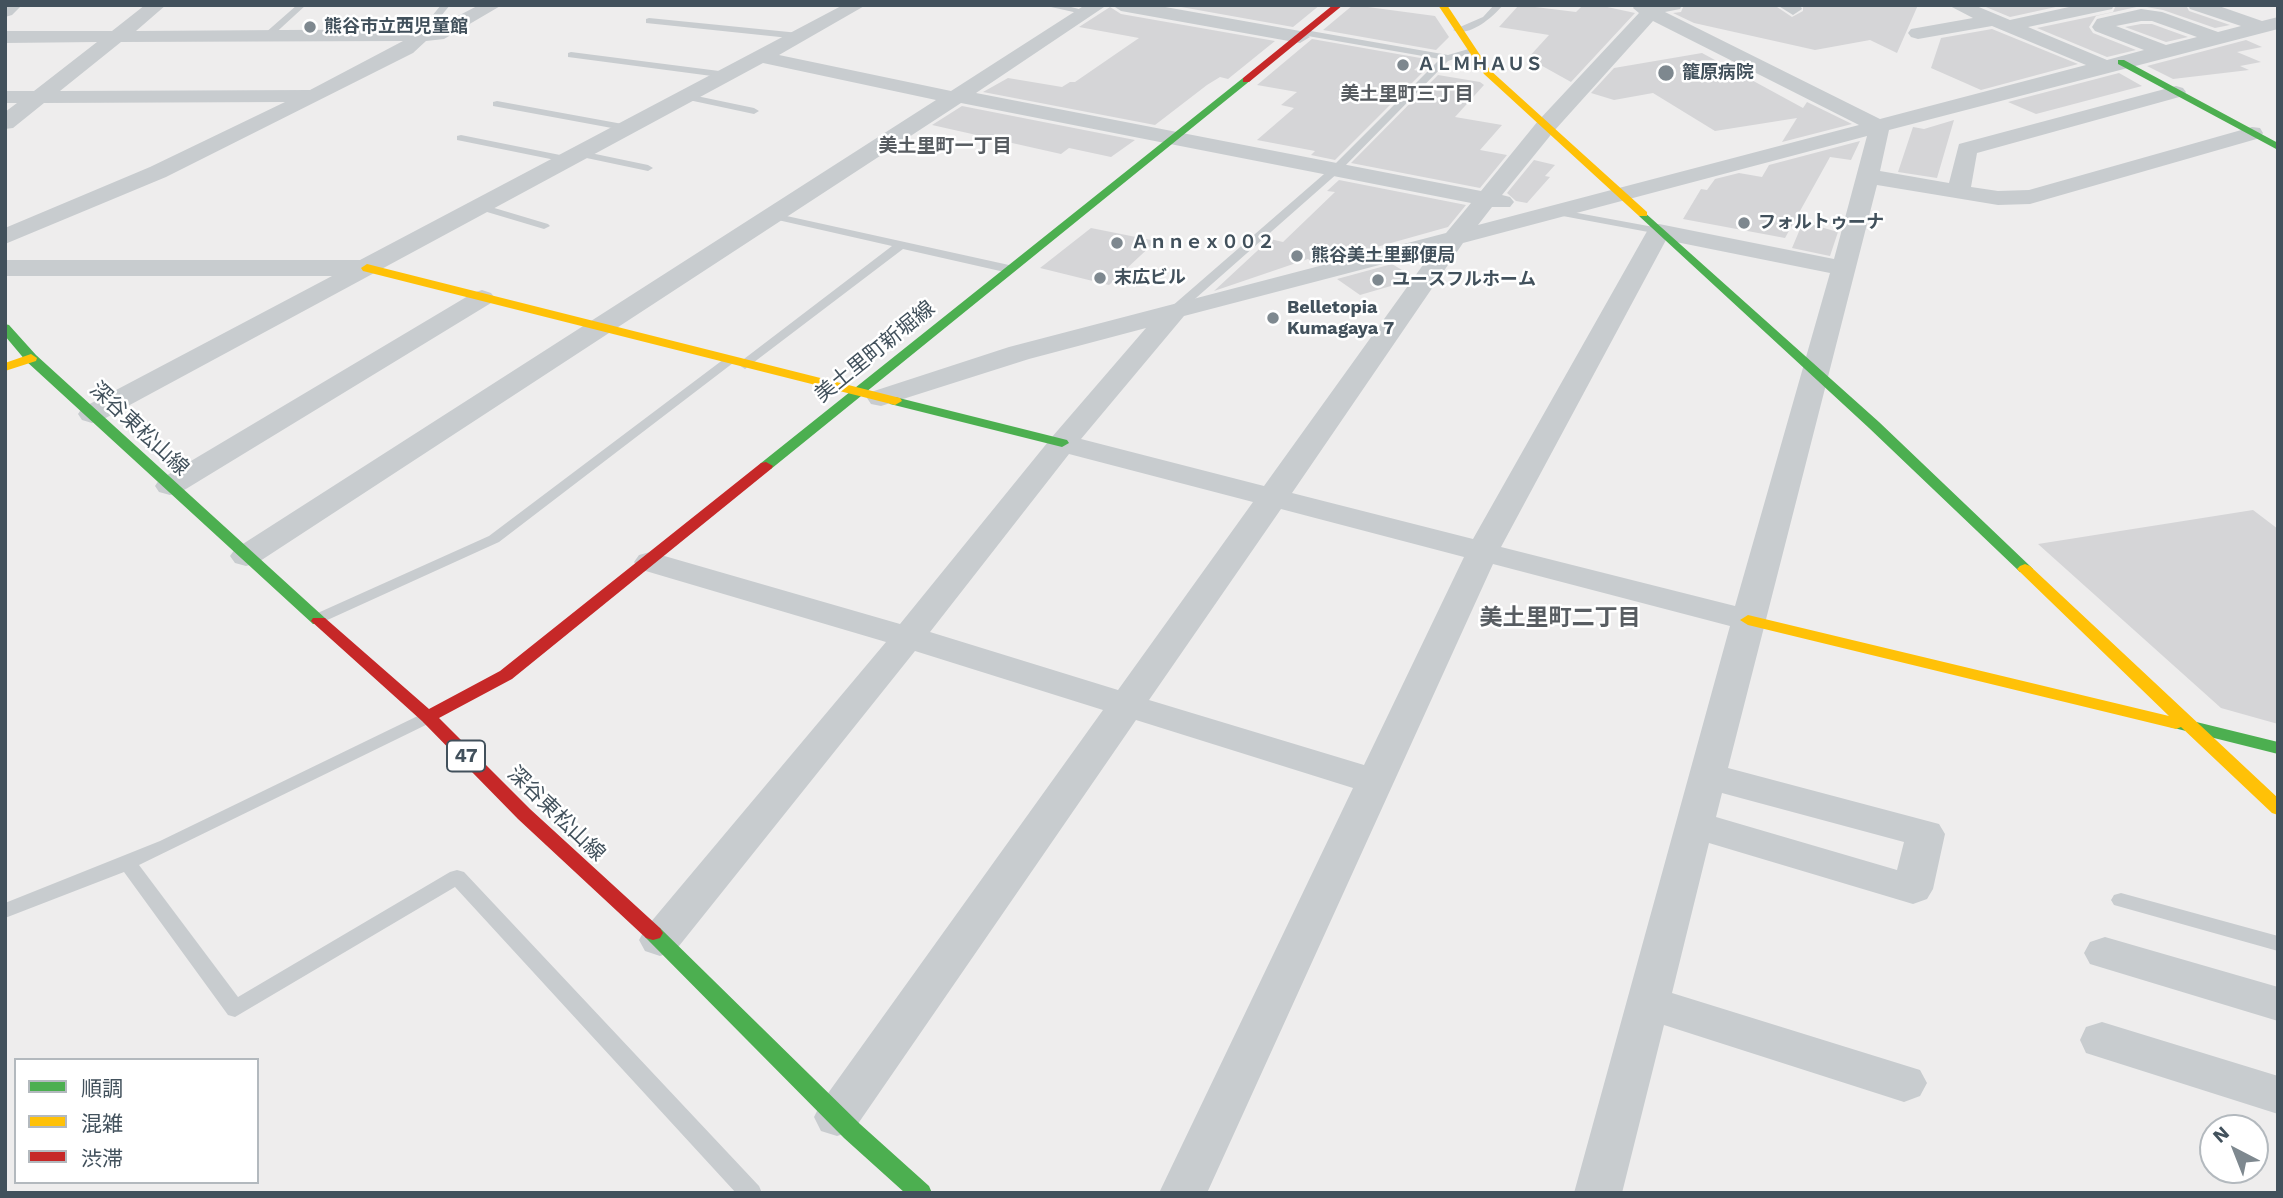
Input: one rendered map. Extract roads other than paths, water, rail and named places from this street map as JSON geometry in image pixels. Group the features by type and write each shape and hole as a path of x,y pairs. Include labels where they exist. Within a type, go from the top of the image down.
{"street":[{"path":"5,10 13,5"},
{"path":"5,123 158,5"},
{"path":"5,37 437,35 493,5"},
{"path":"92,414 857,5"},
{"path":"1121,5 1302,35"},
{"name":"美土里町新堀線","path":"428,717 506,675 870,396 1009,269 1339,5"},
{"path":"1442,5 1487,72 1874,425 2278,808"},
{"path":"838,1117 1456,236 1643,8 1673,5"},
{"path":"1957,5 2113,64 2176,92 2278,147"},
{"path":"1918,33 2001,23 2105,5"},
{"path":"2197,5 2269,32"},
{"path":"1598,1193 1879,134 1877,126 1643,8"},
{"path":"246,556 1093,9"},
{"path":"2164,51 2102,27 2104,23 2141,15 2155,16 2217,38"},
{"path":"870,396 1173,311 2113,64 2239,33 2269,32"},
{"path":"5,237 152,176 406,50 421,35"},
{"path":"761,57 1556,212"},
{"path":"1959,191 1967,149 2176,92"},
{"path":"5,97 315,96"},
{"path":"1867,176 1998,198 2031,197 2252,133"},
{"path":"1659,231 1844,268"},
{"path":"1183,1193 1483,551 1659,231"},
{"path":"5,268 367,268 1273,496 1748,620 2278,748"},
{"path":"170,486 482,298"},
{"path":"660,940 908,638 1062,443 1173,311"},
{"name":"深谷東松山線","path":"5,328 18,354 92,414 246,556 428,717 524,814 660,940 838,1117 920,1193"},
{"path":"5,367 18,354"},
{"path":"650,562 908,638 1375,782"},
{"path":"1696,825 1913,889 1925,834 1708,776"},
{"path":"2105,953 2278,1004"},
{"path":"1648,1003 1904,1083"},
{"path":"2102,1040 2278,1095"}],"lane":[{"path":"267,36 302,5"},
{"path":"421,35 446,5"},
{"path":"1045,5 1093,9"},
{"path":"1458,30 1486,19 1499,5"},
{"path":"649,20 799,36"},
{"path":"1302,35 1449,58 1472,51"},
{"path":"572,55 727,75"},
{"path":"1173,311 1335,170 1449,58"},
{"path":"687,97 754,111"},
{"path":"496,104 628,128"},
{"path":"461,138 648,167"},
{"path":"481,207 544,226"},
{"path":"1556,212 1659,231"},
{"path":"773,216 1009,269"},
{"path":"745,365 902,244"},
{"path":"317,619 494,539 728,360"},
{"path":"5,911 210,826 291,782 428,717"},
{"path":"126,861 235,1009 457,877 751,1193"},
{"path":"2121,900 2278,944"}],"place":[{"name":"熊谷市立西児童館","path":"310,27"},
{"name":"ＡＬＭＨＡＵＳ","path":"1403,65"},
{"name":"籠原病院","path":"1666,73"},
{"name":"フォルトゥーナ","path":"1744,223"},
{"name":"Ａｎｎｅｘ００２","path":"1117,243"},
{"name":"熊谷美土里郵便局","path":"1297,256"},
{"name":"末広ビル","path":"1100,278"},
{"name":"ユースフルホーム","path":"1378,280"},
{"name":"Belletopia Kumagaya 7","path":"1273,318"}],"district":[{"name":"美土里町三丁目","path":"1407,94"},
{"name":"美土里町一丁目","path":"945,146"},
{"name":"美土里町二丁目","path":"1560,618"}]}
